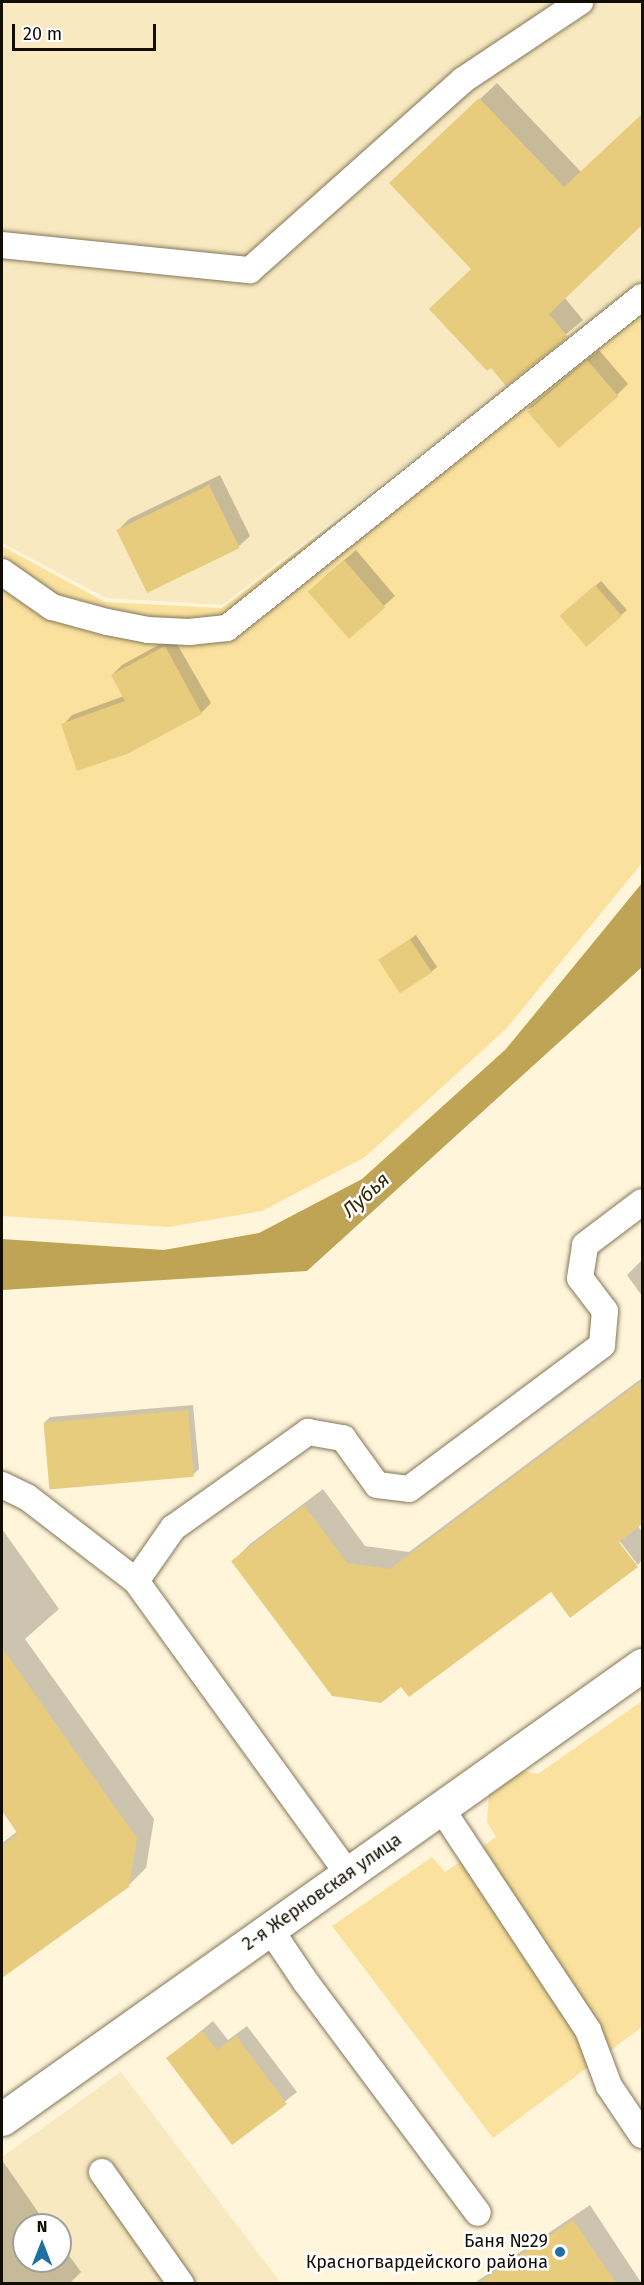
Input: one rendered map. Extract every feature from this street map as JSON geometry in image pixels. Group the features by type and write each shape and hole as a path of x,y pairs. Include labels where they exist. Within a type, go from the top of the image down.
{"street":[{"name":"2-я Жерновская улица","path":"2,2119 642,1665"}],"lane":[{"path":"2,245 250,270 463,80 580,2"},
{"path":"3,578 52,607 107,622 148,630 189,632 227,628 642,297"},
{"path":"136,1581 173,1528 308,1432 343,1438 377,1485 409,1489 602,1345 605,1311 580,1278 585,1245 642,1202"},
{"path":"2,1485 27,1497 136,1581 348,1874"},
{"path":"441,1808 588,2030 609,2086 642,2135"},
{"path":"270,1929 305,1982 478,2213"},
{"path":"102,2172 181,2283"}],"shaded area":[{"path":"2,2 642,2 642,285 222,605 106,598 2,543"},
{"path":"642,289 642,863 506,1029 365,1157 262,1211 168,1227 2,1216 2,546 105,602 222,608"},
{"path":"642,1701 642,2027 493,2138 332,1926 432,1857 445,1872 496,1837 487,1822 489,1794 523,1771 538,1774"},
{"path":"121,2072 281,2283 2,2283 2,2157"}],"water":[{"name":"Лубья","path":"642,883 642,967 307,1271 2,1290 2,1239 164,1250 259,1233 362,1179 506,1049"}],"building":[{"path":"479,98 564,187 642,114 642,225 549,314 568,337 506,386 491,368 487,371 429,309 471,269 389,183"},
{"path":"587,360 618,396 559,448 527,412"},
{"path":"209,485 240,548 147,593 116,530"},
{"path":"344,560 385,608 349,639 308,591"},
{"path":"595,585 622,616 586,647 560,616"},
{"path":"165,646 202,714 127,754 77,771 61,724 125,701 111,675"},
{"path":"410,939 432,973 400,993 378,960"},
{"path":"642,1381 642,1524 619,1542 638,1567 570,1618 551,1592 409,1697 401,1687 381,1703 332,1696 231,1561 304,1505 347,1563 390,1569"},
{"path":"188,1410 194,1477 49,1489 44,1423"},
{"path":"2,1648 137,1838 129,1887 2,1978 2,1846 18,1834 2,1811"},
{"path":"202,2031 217,2050 236,2036 287,2104 232,2145 166,2058"},
{"name":"Баня №29 Красногвардейского района","path":"573,2220 616,2283 479,2283"}],"place":[{"name":"Баня №29 Красногвардейского района","path":"560,2252"}]}
